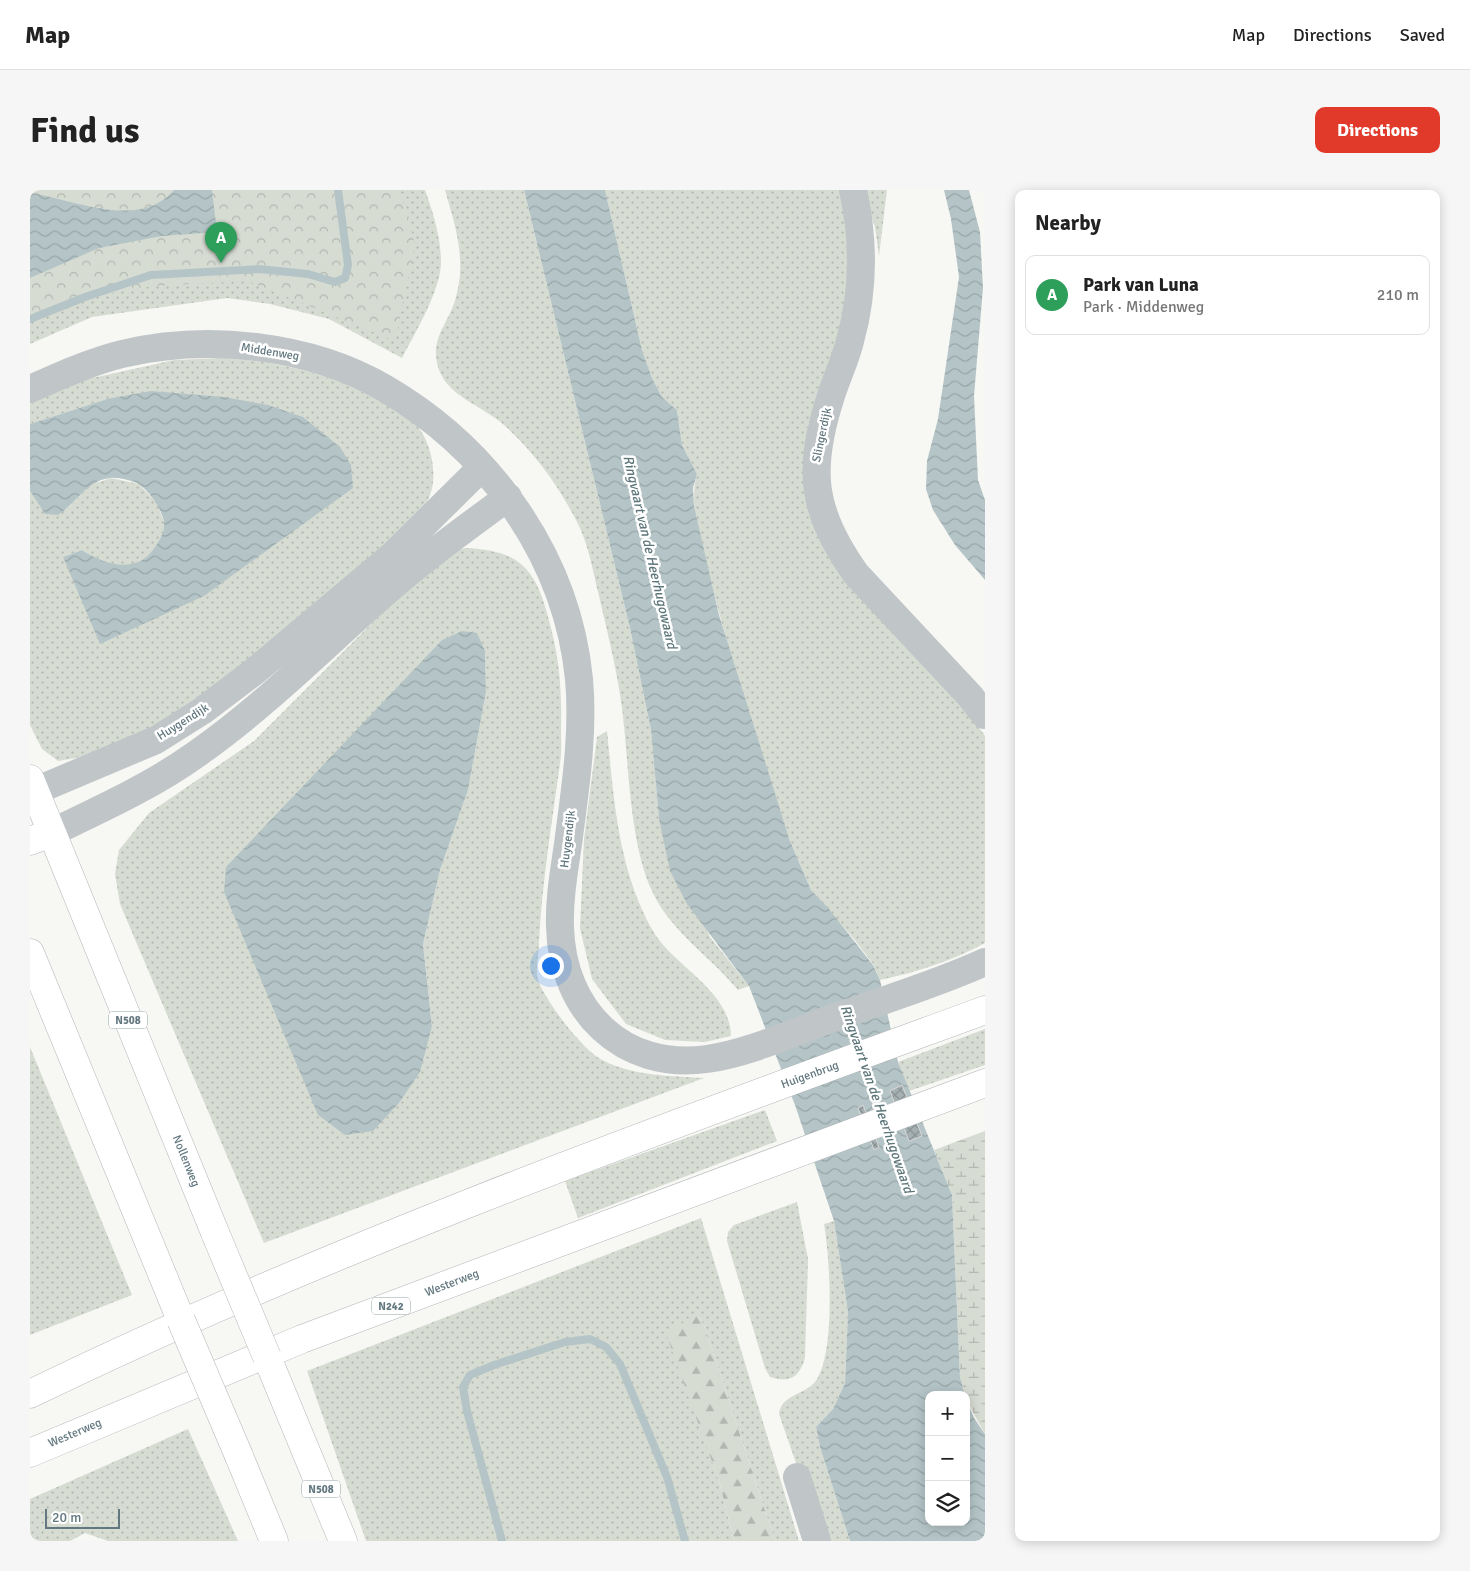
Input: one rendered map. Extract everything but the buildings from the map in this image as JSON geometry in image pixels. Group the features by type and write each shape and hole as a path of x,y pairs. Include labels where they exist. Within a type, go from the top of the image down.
{"main road":[{"name":"Nollenweg","path":"32,788 40,837 205,1208 343,1541"},
{"path":"30,953 274,1541"},
{"name":"Huigenbrug","path":"106,1357 276,1282 444,1212 985,1010"},
{"name":"Westerweg","path":"30,1453 302,1339 985,1084"},
{"path":"30,1376 106,1357"},
{"path":"30,1394 106,1357"}],"street":[{"name":"Slingerdijk","path":"853,190 861,236 862,264 851,340 831,397 817,451 817,489 822,513 842,555 856,574 970,696 985,715"},
{"name":"Middenweg","path":"30,389 88,365 148,349 212,345 274,350 318,360 376,383 424,414 450,435 482,467"},
{"name":"Huygendijk","path":"32,788 156,740 202,711 256,671 393,555 482,467 508,497 542,551 566,607 579,679 579,751 560,903 562,954 569,981 590,1016 622,1043 638,1051 679,1060 694,1060 720,1056 749,1048 920,988 985,962"},
{"path":"40,837 128,795 198,753 274,692 410,572 508,497"},
{"path":"797,1477 817,1541"}],"green space":[{"path":"30,190 400,190 415,244 395,341 248,281 154,286 75,299 30,317"},
{"path":"212,190 425,190 438,234 441,253 440,273 432,298 402,358 329,319 270,304 227,298 92,317 30,344 30,278"},
{"path":"445,190 524,190 630,628 651,730 659,819 710,937 749,986 738,990 680,931 660,905 645,873 635,832 617,677 590,559 585,540 577,522 554,483 526,446 496,418 458,394 450,387 439,370 436,349 441,332 453,307 460,275 460,253 454,221"},
{"path":"605,190 842,190 850,278 837,344 808,425 804,480 985,736 985,943 973,949 934,965 880,980 873,964 854,939 811,890 790,841 727,641 697,524 694,499 697,474 682,445 677,410 662,397 652,378 642,350"},
{"path":"862,190 887,190 879,256 875,227"},
{"path":"225,358 304,370 341,382 408,416 424,436 432,457 433,480 428,500 415,520 221,688 162,724 112,746 76,758 58,761 42,749 30,725 30,491 45,513 67,509 90,485 111,478 139,484 157,503 165,525 162,537 149,556 133,565 113,565 99,561 82,550 63,557 204,596 107,399 30,424 30,400 74,382 174,360"},
{"path":"465,548 482,549 497,552 520,563 529,572 542,597 554,643 560,684 561,759 540,920 537,971 542,989 557,1013 576,1037 586,1048 604,1061 628,1070 666,1076 704,1078 264,1243 120,904 115,874 119,850 149,813 254,741 400,595 446,554","holes":["462,631 485,652 486,692 468,790 440,870 423,944 432,1026 399,1103"]},
{"path":"607,731 615,809 625,859 641,908 662,944 699,979 721,1005 728,1020 731,1036 705,1042 665,1040 626,1024 592,979 580,928 584,839 597,737"},
{"path":"985,1029 985,1065 909,1091 898,1062"},
{"path":"30,1047 132,1295 30,1335"},
{"path":"765,1110 777,1141 578,1218 565,1181"},
{"path":"985,1131 985,1434 970,1406 970,1391 964,1391 960,1377 952,1195 934,1150"},
{"path":"797,1202 808,1259 805,1358 800,1370 793,1377 777,1379 770,1377 765,1368 727,1241 728,1232 734,1225"},
{"path":"701,1218 799,1541 775,1541 704,1325 698,1316 694,1407 719,1481 734,1541 366,1541 307,1371"},
{"path":"834,1221 848,1312 845,1383 833,1409 816,1427 820,1447 850,1541 823,1541 779,1414 784,1403 815,1382 822,1369 829,1329 830,1306 824,1224"},
{"path":"698,1316 704,1325 775,1541 734,1541 719,1481 665,1331"},
{"path":"188,1429 238,1541 108,1541 85,1533 70,1541 30,1541 30,1499"}],"water":[{"path":"174,190 212,190 217,232 162,236 99,248 30,278 30,193 105,209 124,211 143,209 160,202"},
{"name":"Ringvaart van de Heerhugowaard","path":"524,190 605,190 642,350 652,378 662,397 677,410 682,445 697,474 693,488 694,506 719,615 790,841 811,890 829,909 873,965 880,980 898,1062 952,1195 960,1377 964,1391 925,1391 925,1526 970,1526 970,1408 985,1434 985,1541 850,1541 820,1447 816,1427 833,1409 845,1383 848,1312 834,1221 795,1105 749,986 687,904 670,871 659,819 651,730 630,628"},
{"path":"944,190 969,190 980,232 983,288 974,396 978,480 985,500 985,580 955,545 933,510 926,489 927,461 938,419 959,277 951,219"},
{"path":"151,391 224,397 268,405 303,417 340,447 351,465 353,488 204,596 100,644 63,557 82,550 101,560 120,565 139,561 148,556 155,547 163,532 164,521 159,509 144,488 130,481 113,478 94,483 58,515 45,514 30,491 30,424 107,399"},
{"path":"462,631 477,633 485,651 486,692 468,790 440,870 423,944 432,1026 420,1072 399,1103 373,1131 345,1135 318,1115 224,892 226,867 442,640"}],"waterway":[{"path":"30,319 85,297 151,275 259,269 308,274 335,282 345,278 348,265 338,190"},
{"path":"502,1541 467,1411 463,1387 470,1375 494,1365 565,1342 590,1339 606,1347 620,1364 667,1477 685,1541"}],"place":[{"name":"Park van Luna","path":"221,263"}]}
